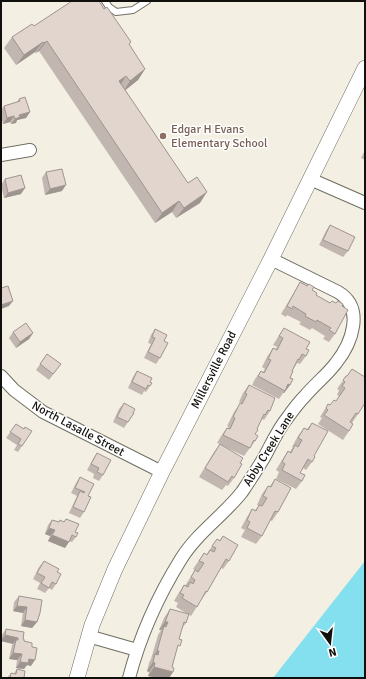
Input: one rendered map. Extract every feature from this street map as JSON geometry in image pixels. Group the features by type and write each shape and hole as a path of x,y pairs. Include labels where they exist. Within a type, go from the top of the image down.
{"street":[{"name":"Millersville Road","path":"77,678 88,636 102,597 162,472 271,259 365,68"},
{"path":"1,155 30,150"},
{"path":"310,179 365,203"},
{"name":"Abby Creek Lane","path":"128,678 137,650 149,621 170,577 182,558 198,538 243,490 285,421 304,396 338,361 345,350 353,329 354,314 350,303 346,298 338,292 271,259"},
{"name":"North Lasalle Street","path":"1,376 14,390 43,412 162,472"},
{"path":"88,636 137,650"}],"lane":[{"path":"105,1 109,8 116,12 133,10 147,1"}],"water":[{"path":"365,561 365,678 273,678"}],"building":[{"path":"72,1 99,1 104,9 107,7 131,42 129,44 145,69 130,81 126,76 119,81 188,183 197,177 207,192 184,208 179,201 162,213 47,41 44,43 43,42 24,55 12,37 32,24 34,26"},
{"path":"25,97 30,112 19,115 20,117 15,119 14,116 7,118 4,106 20,101 19,99"},
{"path":"62,169 66,185 50,189 46,172"},
{"path":"21,175 25,188 8,193 5,179"},
{"path":"330,225 355,237 348,251 323,240"},
{"path":"300,282 307,286 309,284 314,287 312,290 317,293 316,295 330,303 332,301 336,303 338,301 348,310 335,334 329,330 331,328 317,320 316,322 305,316 306,314 293,306 292,309 287,306"},
{"path":"8,286 13,301 1,305 1,288"},
{"path":"26,323 33,333 20,342 13,332"},
{"path":"284,328 310,342 306,349 309,350 306,356 302,354 299,360 298,359 290,378 293,379 290,385 288,384 285,391 258,376 261,371 264,373 271,360 268,359 273,348 277,350 283,338 279,336"},
{"path":"155,329 167,335 164,341 168,343 160,358 148,352 155,338 152,337"},
{"path":"47,354 61,364 53,374 40,364"},
{"path":"352,369 365,377 365,403 358,414 356,413 350,422 353,424 349,431 324,415 328,410 326,408 328,404 330,405 334,400 336,401 345,388 342,386 345,382 343,380"},
{"path":"137,371 152,378 150,382 152,383 150,386 148,385 146,389 132,382"},
{"path":"249,385 275,398 270,411 268,410 265,415 264,414 255,434 258,436 250,448 223,435 227,428 230,429 235,418 233,417 240,403 242,404 247,394 245,393"},
{"path":"124,403 135,409 128,422 117,417"},
{"path":"312,423 328,431 312,462 308,459 300,473 305,475 302,481 282,470 285,464 282,462 288,451 291,453 295,445 298,447 302,440 298,438 304,428 308,430"},
{"path":"16,424 24,429 25,427 32,431 22,446 18,444 21,439 10,432"},
{"path":"220,444 243,458 240,463 242,464 234,478 232,476 228,482 205,468"},
{"path":"97,453 111,460 103,475 97,472 99,468 91,464"},
{"path":"80,477 94,484 88,496 91,497 84,512 73,507 80,491 85,492 75,488"},
{"path":"275,479 291,488 278,512 275,511 262,536 247,528 250,522 247,520 252,509 256,511 259,505 262,506 267,498 263,496 268,486 271,487"},
{"path":"66,519 79,524 75,532 78,533 76,537 72,535 69,542 52,535 55,530 49,528 52,520 59,522 60,520 64,522"},
{"path":"223,536 238,545 229,561 226,559 197,607 182,598 184,595 180,593 184,585 188,587 190,582 193,584 195,580 191,577 195,570 198,572 204,563 199,561 204,553 207,555 210,550 214,552 216,548 212,546 217,539 220,541"},
{"path":"44,561 59,569 57,572 61,574 56,584 52,582 49,588 41,583 45,577 37,573"},
{"path":"19,596 42,600 37,622 25,620 27,607 17,606"},
{"path":"170,609 189,614 186,623 184,622 179,639 182,640 180,646 178,645 172,667 174,668 173,672 154,667 155,663 153,662 155,654 158,655 159,651 157,651 164,626 166,627 168,622 165,622"},
{"path":"6,629 24,632 24,641 32,643 32,647 37,648 35,660 29,659 28,663 20,662 22,654 13,653 16,640 18,640 18,638 5,635"},
{"path":"17,669 25,671 24,678 10,678 11,673 16,674"}],"place":[{"name":"Edgar H Evans Elementary School","path":"163,136"}]}
